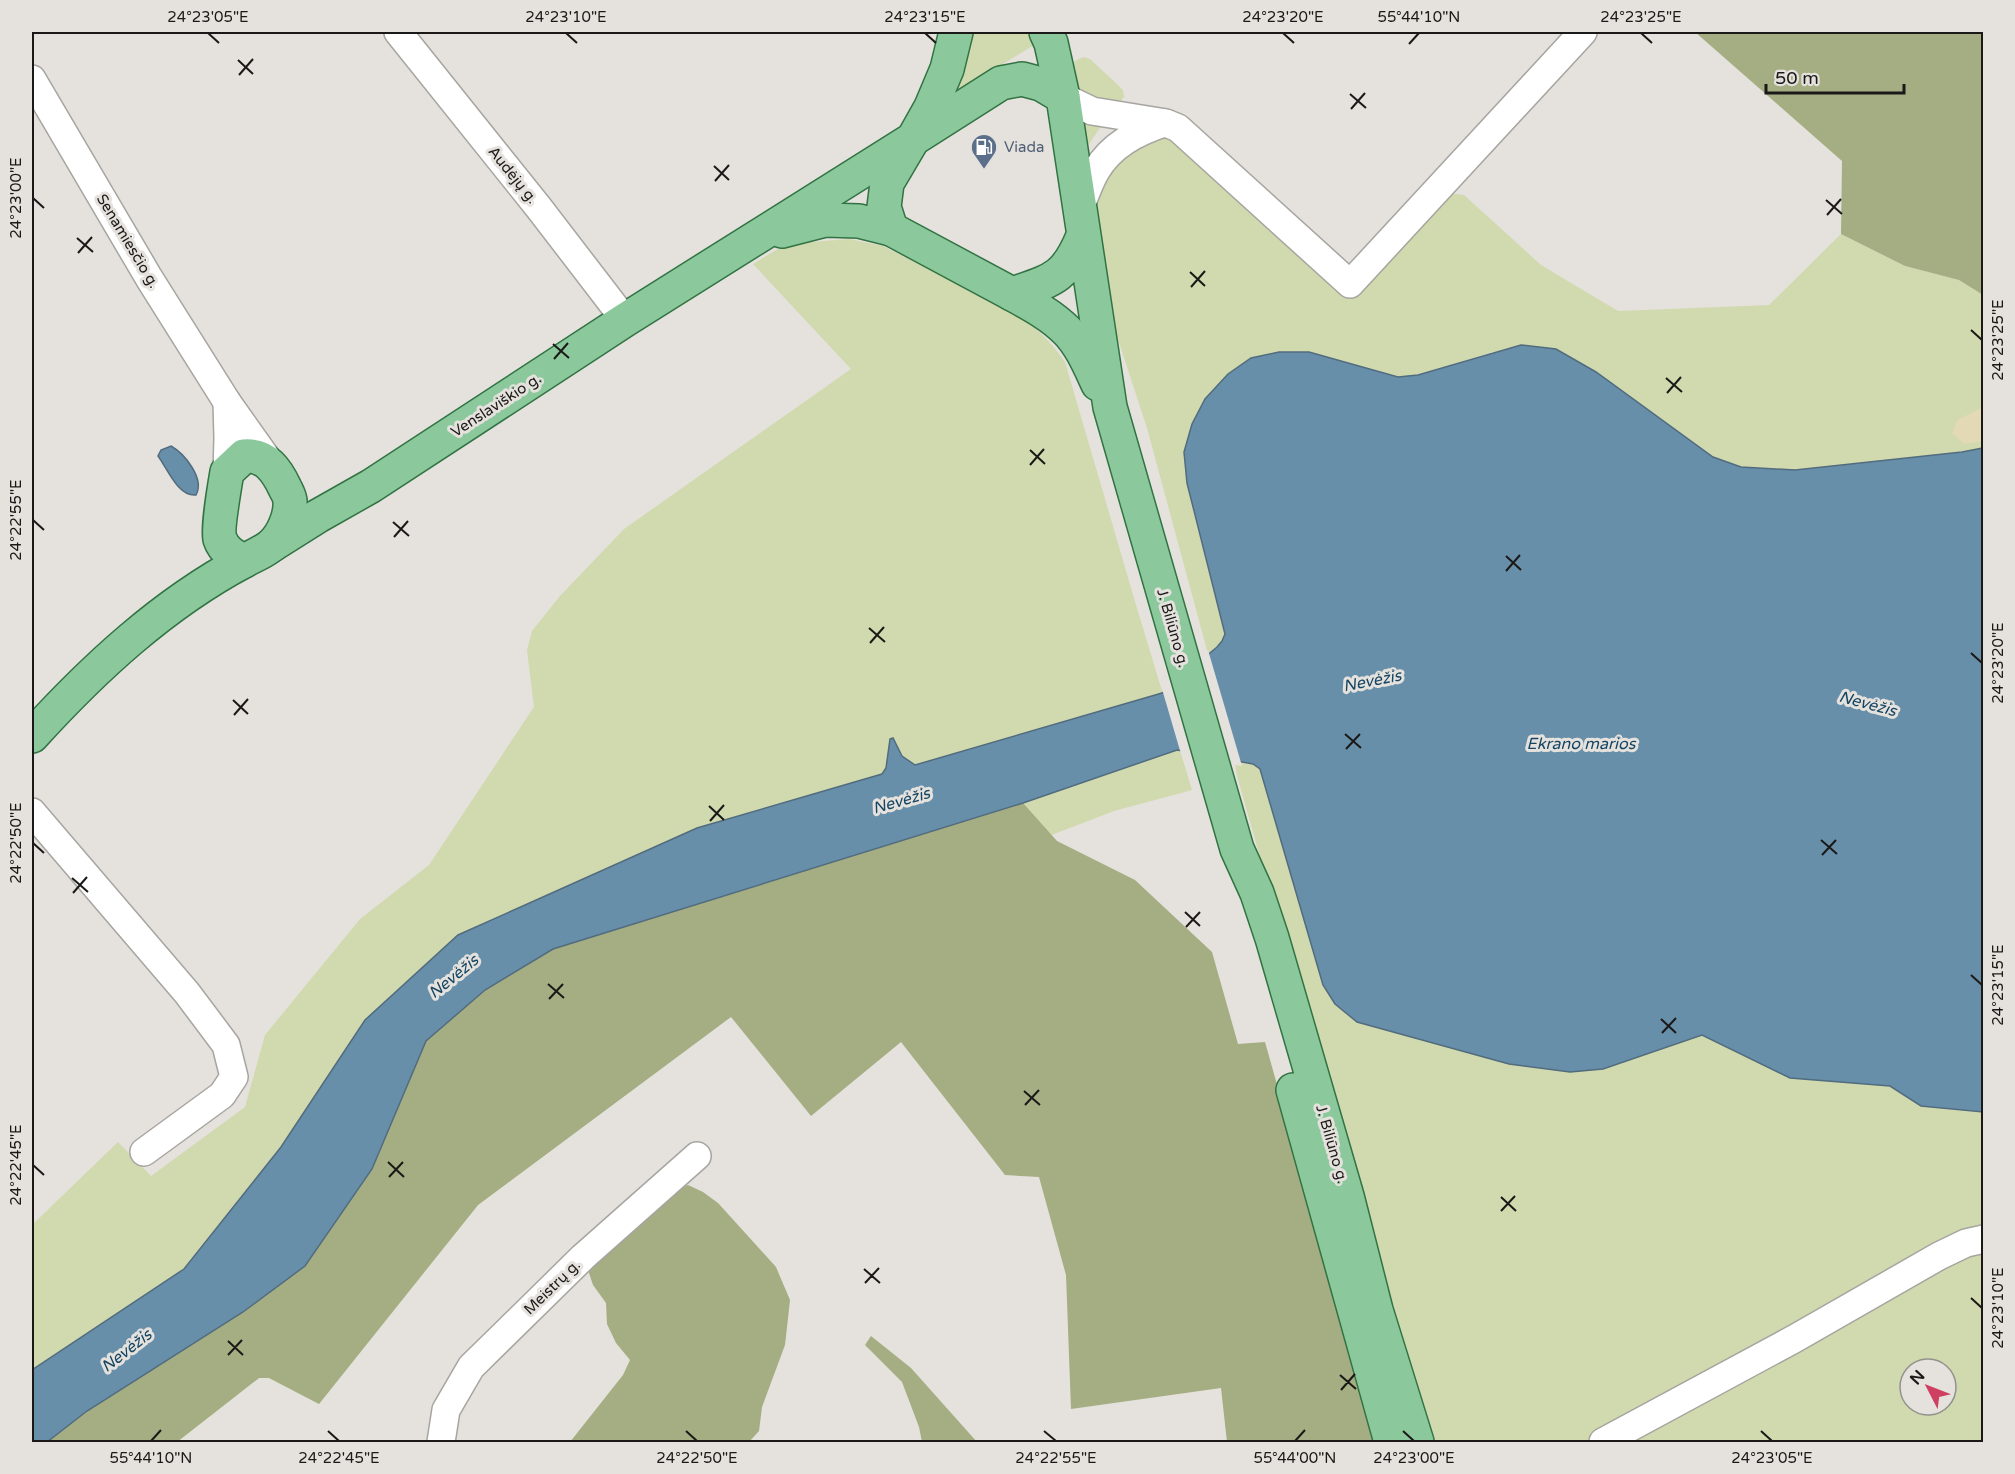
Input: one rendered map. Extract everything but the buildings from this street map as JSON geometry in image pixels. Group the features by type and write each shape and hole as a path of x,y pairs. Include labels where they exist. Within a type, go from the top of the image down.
{"main road":[{"path":"956,32 947,69 931,107 887,183 884,207 891,229 1012,294 1052,280 1066,269 1076,254 1081,224 1063,97 1051,43 1046,32"},
{"path":"913,139 1001,83 1022,79 1041,84 1063,97"},
{"name":"Venslaviškio g.","path":"272,545 371,486 626,320 913,139"},
{"name":"Venslaviškio g.","path":"757,237 825,220 859,221 891,229"},
{"name":"J. Biliūno g.","path":"1081,224 1110,407 1237,849 1257,893 1272,938 1347,1196 1376,1310 1417,1443"},
{"name":"J. Biliūno g.","path":"1012,294 1039,309 1069,332 1110,407"},
{"path":"204,585 219,538 227,472 244,456 260,458 271,464 291,499 301,506 325,512"},
{"path":"32,736 66,698 104,662 165,612 204,585 272,545 286,522 291,499"},
{"path":"219,538 232,555 244,561"},
{"name":"J. Biliūno g.","path":"1237,849 1240,902 1391,1443"}],"street":[{"name":"Audėjų g.","path":"398,32 626,320"},
{"path":"1063,97 1092,111 1166,123 1178,128 1350,284 1583,32"},
{"name":"Senamiesčio g.","path":"32,78 137,258 226,402 271,464"},
{"path":"1081,224 1096,171 1120,143 1140,131 1166,123"},
{"name":"Senamiesčio g.","path":"226,402 227,472"},
{"path":"32,812 187,993 226,1045 234,1077 222,1095 144,1152"},
{"name":"Meistrų g.","path":"441,1443 446,1410 471,1367 583,1257 697,1156"},
{"path":"1603,1443 1794,1339 1939,1256 1966,1243 1983,1239"}],"green space":[{"path":"969,32 1034,32 1034,45 949,97"},
{"path":"1695,32 1983,32 1983,295 1959,280 1905,266 1841,234 1842,161"},
{"path":"1083,57 1090,59 1120,87 1124,97 1087,147 1068,70 1075,61"},
{"path":"1150,136 1173,137 1352,296 1448,193 1464,195 1541,265 1618,311 1769,305 1841,234 1905,266 1959,280 1983,295 1983,448 1795,470 1741,467 1713,457 1596,372 1556,349 1493,352 1418,375 1398,377 1368,369 1187,483 1225,634 1222,641 1208,654 1147,428 1111,318 1094,208 1108,170"},
{"path":"849,239 883,246 1019,316 1044,337 1065,362 1192,790 1114,811 1041,839 731,1016 478,1205 319,1404 269,1378 259,1378 177,1442 32,1442 32,1225 118,1142 151,1176 245,1107 265,1035 360,919 429,865 534,707 527,650 532,631 560,596 624,529 851,369 753,264 781,247 798,243"},
{"path":"1235,762 1253,764 1260,769 1323,985 1603,1069 1702,1035 1790,1078 1890,1086 1921,1106 1983,1112 1983,1442 1427,1442 1237,776"},
{"path":"1023,803 1057,841 1135,880 1212,952 1238,1044 1265,1042 1378,1442 1227,1442 1221,1388 1071,1409 1066,1275 1039,1177 1005,1175 901,1042 811,1116 731,1017 478,1205 319,1404 269,1378 259,1378 177,1442 47,1442 87,1411 243,1312 305,1266 372,1169 426,1041 485,990 553,949"},
{"path":"688,1185 718,1203 776,1267 790,1300 785,1345 762,1407 759,1431 749,1442 570,1442 623,1375 630,1360 616,1343 607,1324 606,1303 593,1285 586,1264 669,1190"},
{"path":"871,1336 911,1368 977,1442 922,1442 919,1427 902,1382 865,1345"}],"sand":[{"path":"1983,407 1983,441 1964,444 1952,433 1957,420"}],"water":[{"name":"Ekrano marios","path":"1521,345 1556,349 1596,372 1713,457 1741,467 1795,470 1983,448 1983,1112 1921,1106 1890,1086 1790,1078 1702,1035 1603,1069 1570,1072 1509,1064 1357,1022 1335,1004 1323,985 1260,769 1253,764 1177,750 1023,803 553,949 485,990 426,1041 372,1169 305,1266 243,1312 87,1411 47,1442 32,1442 32,1370 184,1269 281,1147 365,1020 458,935 697,828 882,774 886,768 890,739 893,738 902,756 915,765 1162,693 1217,647 1225,634 1187,483 1184,452 1192,424 1205,399 1228,374 1251,358 1279,352 1309,352 1398,377 1418,375"},
{"path":"171,446 192,467 198,482 196,495 178,487 158,456 161,450"}],"pier":[{"path":"1208,650 1242,766 1181,754 1162,689"}],"place":[{"name":"Viada","path":"984,170"}],"water label":[{"name":"Nevėžis","path":"1372,680"},
{"name":"Nevėžis","path":"1868,703"},
{"name":"Nevėžis","path":"901,800"},
{"name":"Nevėžis","path":"453,976"},
{"name":"Nevėžis","path":"126,1350"}]}
